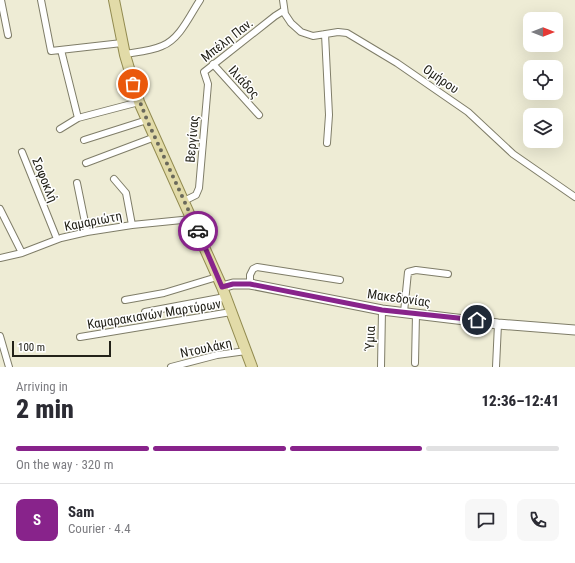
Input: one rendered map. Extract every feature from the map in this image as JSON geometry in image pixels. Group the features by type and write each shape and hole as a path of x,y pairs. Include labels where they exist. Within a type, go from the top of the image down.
{"main road":[{"path":"114,0 122,43 140,102 219,282 252,367"}],"street":[{"path":"1,0 8,35"},
{"path":"41,0 51,51 122,43"},
{"path":"125,54 160,47 169,42 180,30 200,0"},
{"path":"283,0 283,11"},
{"name":"Ομήρου","path":"283,11 291,24 301,32 309,35 338,32 348,33 413,72 478,120 522,161 575,197"},
{"name":"Μπέλη Παν.","path":"204,72 283,11"},
{"path":"325,34 329,115 327,143"},
{"path":"61,50 78,118"},
{"name":"Ιλιάδος","path":"213,64 259,115"},
{"name":"Βεργίνας","path":"184,201 196,195 198,188 207,91 207,81 204,72"},
{"path":"60,129 78,118 140,102"},
{"path":"84,140 147,120"},
{"path":"86,163 155,137"},
{"name":"Σοφοκλή","path":"22,152 57,239"},
{"path":"114,179 126,193 132,225"},
{"path":"76,182 87,232"},
{"path":"0,209 22,253"},
{"name":"Καμαριώτη","path":"0,258 22,253 57,239 87,232 132,225 192,219"},
{"path":"250,284 250,275 253,268 257,267 340,280"},
{"path":"404,312 408,272 416,270 448,274"},
{"path":"125,300 219,282"},
{"name":"Μακεδονίας","path":"219,282 250,284 382,310 498,324 575,330"},
{"path":"145,312 225,297"},
{"name":"Ύμια","path":"381,367 382,310"},
{"name":"Καμαρακιανών Μαρτύρων","path":"80,337 231,312"},
{"path":"415,362 416,314"},
{"path":"496,367 498,324"},
{"path":"0,336 9,367"},
{"name":"Ντουλάκη","path":"171,367 217,355 246,351"}],"way so far":[{"path":"133,84 147,120 198,231"}],"route":[{"path":"198,231 222,287 233,284 250,284 382,310 477,320"}]}
